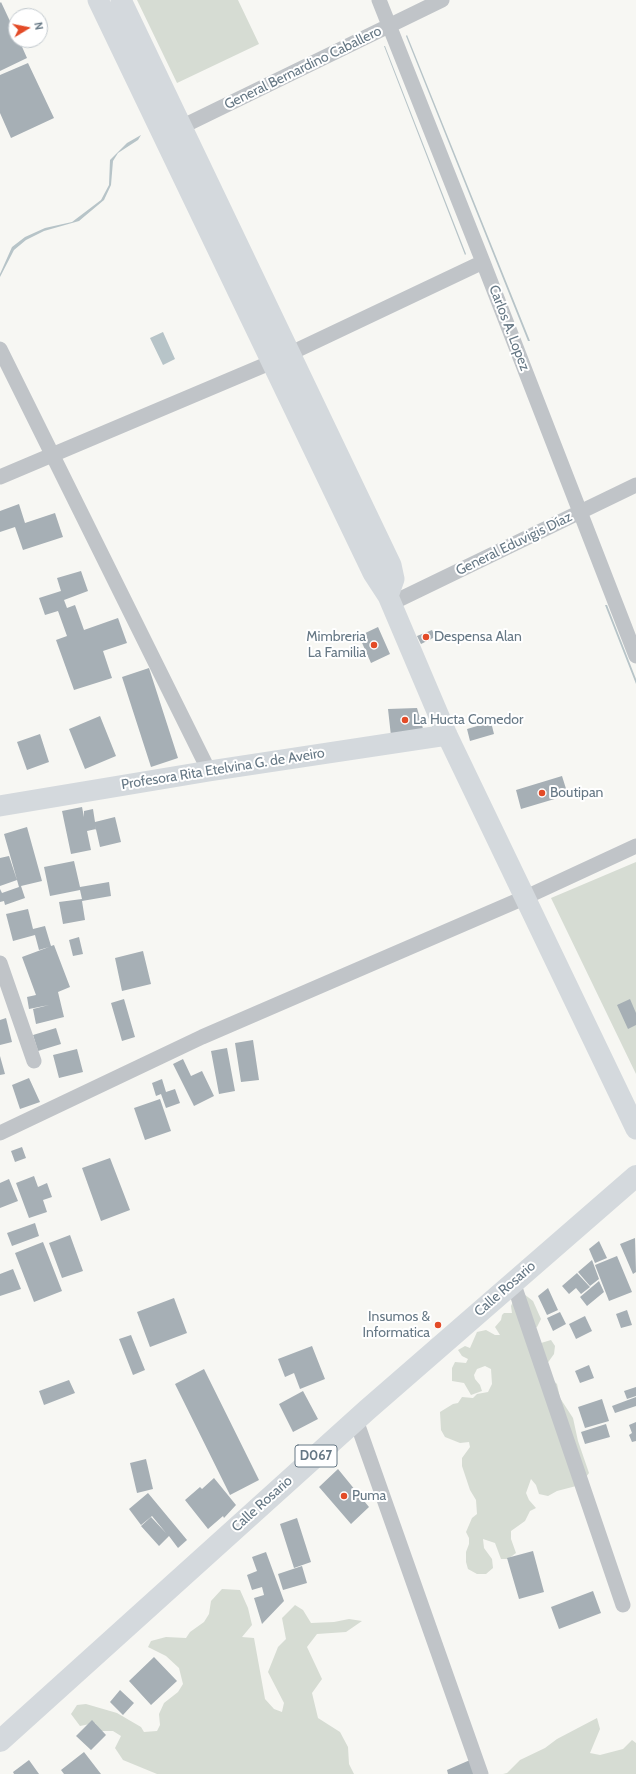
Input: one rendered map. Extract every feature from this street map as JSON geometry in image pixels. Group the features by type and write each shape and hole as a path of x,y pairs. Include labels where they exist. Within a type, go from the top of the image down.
{"main road":[{"name":"Calle Rosario","path":"0,1741 356,1420 636,1176"}],"street":[{"path":"98,0 164,136 281,358"},
{"path":"122,0 182,127 373,574 390,599 447,735 636,1129"},
{"name":"Carlos A. Lopez","path":"379,0 483,262 636,656"},
{"name":"General Bernardino Caballero","path":"164,136 442,0"},
{"path":"0,478 281,358 483,262"},
{"path":"0,349 209,770"},
{"name":"General Eduvigis Díaz","path":"390,599 636,485"},
{"name":"Profesora Rita Etelvina G. de Aveiro","path":"0,806 209,770 447,735"},
{"path":"0,1133 202,1037 526,897 636,846"},
{"path":"0,963 34,1061"},
{"path":"513,1282 623,1605"},
{"path":"356,1420 481,1774"}],"shaded area":[{"path":"137,0 238,0 259,44 177,83"},
{"path":"407,35 530,341 528,341 406,36"},
{"path":"384,46 466,254 465,255"},
{"path":"141,135 138,140 118,153 113,161 111,185 104,200 79,221 44,231 26,240 14,250 0,277 12,247 25,237 45,228 72,222 101,200 109,185 110,160 127,143"},
{"path":"163,332 175,359 163,365 150,338"},
{"path":"605,605 607,605 636,679 636,684"},
{"path":"636,862 636,1074 551,898"},
{"path":"524,1294 533,1301 541,1319 537,1327 532,1330 541,1343 551,1340 555,1346 554,1354 544,1368 547,1375 557,1384 560,1398 573,1418 578,1441 589,1473 580,1485 557,1491 548,1496 539,1494 536,1485 531,1479 526,1493 529,1500 536,1508 530,1511 525,1521 511,1531 511,1539 516,1553 508,1559 501,1559 495,1543 483,1539 484,1548 492,1559 493,1568 486,1574 477,1574 468,1569 466,1562 466,1552 469,1544 469,1538 466,1532 472,1518 477,1514 476,1500 470,1490 462,1466 462,1458 470,1447 469,1442 460,1443 445,1437 441,1430 440,1412 453,1404 458,1403 462,1397 473,1398 477,1394 488,1392 492,1384 491,1369 485,1366 477,1369 474,1375 482,1391 471,1395 464,1383 452,1381 452,1368 455,1362 466,1363 468,1359 462,1356 458,1350 465,1346 470,1348 477,1332 486,1330 495,1335 500,1335 495,1327 501,1320 502,1315 504,1313 512,1313 511,1306 516,1295"},
{"path":"222,1589 240,1590 248,1608 252,1625 242,1637 254,1638 265,1699 274,1709 282,1712 284,1703 268,1672 278,1647 286,1639 282,1618 295,1605 303,1610 311,1623 334,1622 349,1619 362,1621 346,1632 317,1634 307,1647 322,1679 312,1693 318,1718 340,1732 348,1747 349,1764 354,1774 157,1774 123,1760 115,1748 121,1736 113,1731 101,1731 95,1723 80,1726 71,1714 77,1705 86,1704 117,1713 141,1727 144,1732 157,1731 160,1725 159,1714 164,1703 178,1692 183,1684 179,1668 166,1656 148,1647 151,1641 166,1637 186,1638 190,1632 204,1622 209,1614 211,1601"},
{"path":"597,1718 600,1729 590,1753 600,1755 623,1749 632,1740 636,1743 636,1774 503,1774 507,1773 520,1760 545,1748 557,1739"}],"building":[{"path":"1,2 8,17 8,48 23,48 27,58 0,71"},
{"path":"28,63 54,118 11,138 0,113 0,75"},
{"path":"19,504 25,523 55,513 63,537 23,550 15,527 0,532 0,511"},
{"path":"81,571 88,591 64,600 67,608 75,605 84,630 118,618 127,643 103,651 112,678 74,690 56,640 67,636 58,611 45,615 39,598 61,591 57,578"},
{"name":"Mimbreria La Familia","path":"378,627 390,654 371,663 359,636"},
{"name":"Despensa Alan","path":"432,630 435,637 421,644 417,636"},
{"path":"149,668 178,758 151,767 122,677"},
{"name":"La Hucta Comedor","path":"417,708 424,732 391,736 388,709"},
{"path":"100,716 116,756 85,769 69,729"},
{"path":"491,722 494,734 470,741 467,729"},
{"path":"40,734 49,762 27,770 17,742"},
{"name":"Boutipan","path":"562,776 568,795 521,809 516,790"},
{"path":"82,807 84,817 84,811 93,809 95,822 115,817 121,842 100,847 96,829 87,831 91,850 71,854 62,811"},
{"path":"27,827 42,881 21,886 25,898 5,905 4,901 0,902 0,889 2,893 19,887 4,834"},
{"path":"9,856 17,880 0,886 0,858"},
{"path":"74,861 80,887 109,882 111,896 82,901 85,920 63,924 59,902 82,899 80,890 50,896 44,867"},
{"path":"28,909 33,929 45,926 51,946 54,945 70,987 58,992 64,1017 36,1024 33,1009 49,1005 29,1009 27,997 36,995 22,957 49,947 39,950 35,935 13,941 6,914"},
{"path":"79,937 83,954 73,956 69,940"},
{"path":"143,951 151,984 122,991 115,958"},
{"path":"124,999 135,1037 122,1041 111,1003"},
{"path":"630,999 636,1013 636,1025 628,1029 617,1005"},
{"path":"6,1018 12,1042 0,1045 0,1020"},
{"path":"56,1028 61,1044 38,1051 33,1035"},
{"path":"253,1040 259,1080 241,1082 235,1043"},
{"path":"227,1048 235,1091 219,1094 211,1051"},
{"path":"77,1049 83,1072 59,1078 53,1055"},
{"path":"0,1056 5,1074 0,1075"},
{"path":"183,1059 191,1076 202,1071 214,1096 194,1106 173,1064"},
{"path":"29,1078 40,1102 20,1109 12,1085"},
{"path":"162,1079 166,1092 175,1089 180,1103 166,1108 161,1094 156,1096 152,1083"},
{"path":"160,1099 171,1131 145,1140 134,1108"},
{"path":"22,1147 26,1158 15,1162 11,1151"},
{"path":"110,1158 130,1210 101,1221 82,1168"},
{"path":"34,1176 38,1187 47,1183 52,1197 43,1200 47,1212 29,1218 16,1183"},
{"path":"9,1179 18,1201 0,1208 0,1183"},
{"path":"35,1223 39,1236 12,1246 7,1233"},
{"path":"70,1235 83,1271 62,1278 49,1243"},
{"path":"635,1238 636,1272 633,1274 620,1244"},
{"path":"599,1241 607,1258 595,1263 589,1249"},
{"path":"43,1242 62,1291 34,1302 15,1253"},
{"path":"617,1256 632,1292 609,1301 595,1265"},
{"path":"592,1260 599,1279 590,1286 578,1272"},
{"path":"13,1269 21,1289 0,1296 0,1274"},
{"path":"577,1273 590,1287 581,1294 576,1288 569,1294 562,1286"},
{"path":"599,1281 604,1292 587,1306 580,1297"},
{"path":"548,1288 558,1310 547,1315 538,1296"},
{"path":"174,1298 187,1333 150,1347 137,1312"},
{"path":"627,1310 632,1325 621,1328 616,1314"},
{"path":"560,1312 566,1324 553,1331 547,1318"},
{"path":"585,1316 592,1331 576,1339 569,1324"},
{"path":"131,1335 145,1370 133,1375 119,1339"},
{"path":"312,1346 325,1379 300,1389 294,1373 285,1377 278,1359"},
{"path":"589,1365 594,1378 580,1383 575,1371"},
{"path":"204,1369 259,1480 230,1495 175,1384"},
{"path":"69,1380 75,1393 44,1405 39,1391"},
{"path":"636,1387 636,1396 627,1399 624,1391"},
{"path":"303,1391 318,1419 293,1432 279,1404"},
{"path":"636,1397 636,1406 615,1413 612,1406"},
{"path":"602,1399 609,1421 585,1428 578,1407"},
{"path":"636,1422 636,1441 632,1442 629,1435 632,1433 629,1425"},
{"path":"606,1424 610,1437 585,1444 581,1432"},
{"path":"146,1459 153,1489 137,1493 130,1463"},
{"name":"Puma","path":"338,1469 369,1507 351,1524 319,1487"},
{"path":"214,1478 236,1505 224,1518 223,1516 208,1529 185,1500 200,1487 202,1489"},
{"path":"148,1493 187,1540 178,1548 169,1536 159,1546 141,1526 151,1517 166,1533 152,1516 141,1525 129,1509"},
{"path":"297,1518 311,1562 294,1568 280,1524"},
{"path":"533,1551 544,1592 519,1599 507,1558"},
{"path":"266,1552 284,1601 262,1624 254,1598 264,1595 262,1587 252,1590 247,1575 257,1571 252,1557"},
{"path":"302,1566 307,1583 283,1590 278,1574"},
{"path":"593,1591 601,1613 559,1629 551,1607"},
{"path":"154,1657 177,1681 151,1705 129,1681"},
{"path":"120,1690 134,1703 123,1715 110,1702"},
{"path":"92,1720 106,1735 91,1750 76,1736"},
{"path":"84,1752 101,1774 64,1774 61,1770"},
{"path":"29,1760 39,1774 14,1774 13,1772"},
{"path":"470,1760 476,1774 448,1774 447,1770"}],"place":[{"name":"Despensa Alan","path":"426,637"},
{"name":"Mimbreria La Familia","path":"374,645"},
{"name":"La Hucta Comedor","path":"405,720"},
{"name":"Boutipan","path":"542,793"},
{"name":"Insumos & Informatica","path":"438,1325"},
{"name":"Puma","path":"344,1496"}]}
